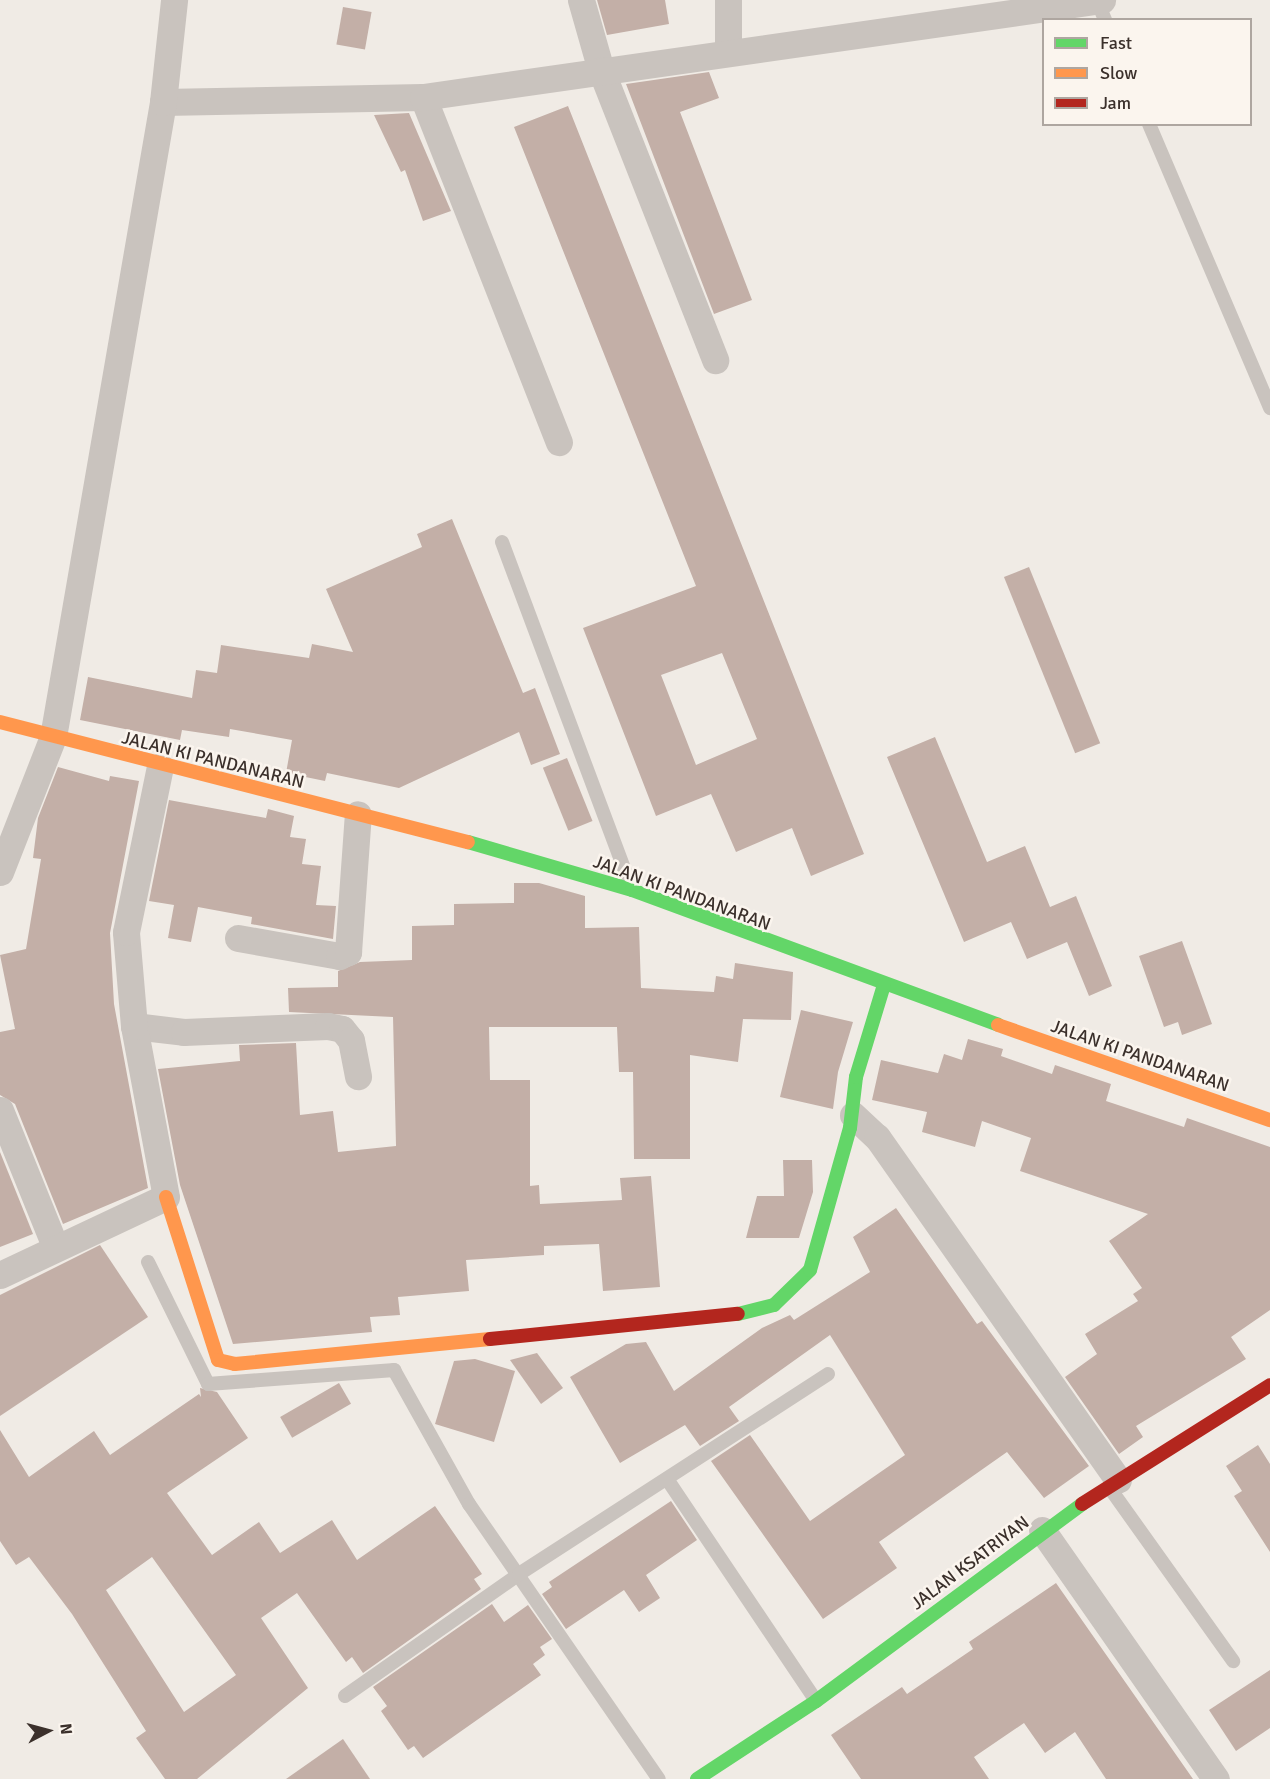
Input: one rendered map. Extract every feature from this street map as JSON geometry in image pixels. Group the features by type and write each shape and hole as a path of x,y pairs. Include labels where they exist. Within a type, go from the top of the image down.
{"street":[{"path":"0,872 54,737 163,102 174,0"},
{"path":"581,0 601,70 716,360"},
{"path":"728,0 728,51"},
{"path":"163,102 423,97 728,51 1101,7"},
{"path":"423,97 559,442"},
{"name":"JALAN KI PANDANARAN","path":"0,722 160,766 358,814 632,890 884,985 1270,1120"},
{"path":"160,766 126,932 134,1026 166,1197 218,1360 235,1364 747,1313 774,1305 810,1270 853,1115 856,1077 884,985"},
{"path":"238,938 339,956 348,952 358,814"},
{"path":"134,1026 183,1032 328,1026 342,1029 351,1040 358,1076"},
{"path":"0,1110 55,1246"},
{"path":"853,1115 877,1137 1114,1483"},
{"path":"0,1275 55,1246 166,1197"},
{"name":"JALAN KSATRIYAN","path":"697,1779 816,1701 1042,1530 1270,1385"},
{"path":"1042,1530 1216,1779"}],"lane":[{"path":"1150,126 1270,408"},
{"path":"502,542 632,890"},
{"path":"148,1262 208,1384 394,1370 469,1504 659,1779"},
{"path":"345,1696 519,1574 828,1374"},
{"path":"667,1479 816,1701"},
{"path":"1114,1483 1233,1661"}],"building":[{"path":"597,0 665,0 669,24 607,35"},
{"path":"343,7 372,12 365,49 336,44"},
{"path":"709,72 719,98 680,112 752,300 714,314 626,84"},
{"path":"568,106 864,854 811,876 792,828 736,852 711,794 656,816 583,628 696,586 514,127","holes":["722,653 757,739 696,765 661,675"]},
{"path":"409,113 451,211 423,221 405,170 401,172 374,115"},
{"path":"452,519 523,693 535,688 560,754 531,765 519,732 399,788 327,773 325,781 286,773 292,740 230,729 229,737 182,730 180,740 80,720 88,677 192,698 196,670 217,673 221,645 309,658 312,644 353,652 326,589 422,547 417,534"},
{"path":"1029,567 1100,743 1075,753 1004,577"},
{"path":"935,737 987,862 1025,846 1050,907 1076,896 1112,986 1089,996 1067,942 1027,959 1011,922 964,942 887,757"},
{"path":"567,758 592,821 568,831 543,768"},
{"path":"58,767 109,781 110,776 139,781 110,933 114,1004 148,1188 63,1224 15,1104 0,1095 0,1032 15,1029 0,955 26,949 41,859 33,858 38,818"},
{"path":"169,800 266,818 268,809 294,816 290,837 306,839 302,864 321,866 316,905 336,906 333,939 251,924 252,917 198,907 191,942 168,938 174,905 149,901"},
{"path":"514,883 539,883 585,896 585,928 639,927 641,988 714,992 716,976 733,979 735,963 793,972 791,1020 743,1019 738,1062 690,1055 690,1159 634,1159 633,1072 619,1072 617,1027 489,1027 490,1080 530,1080 530,1186 539,1185 540,1204 622,1200 620,1178 651,1176 660,1287 603,1291 599,1244 544,1246 544,1255 466,1260 469,1291 398,1297 400,1315 370,1317 372,1332 233,1344 180,1185 158,1069 240,1061 239,1045 296,1043 300,1115 333,1111 338,1152 396,1146 393,1017 289,1012 288,988 338,987 338,971 360,962 412,960 412,926 454,925 454,904 514,903"},
{"path":"1182,941 1212,1024 1182,1035 1178,1022 1164,1027 1139,956"},
{"path":"801,1010 853,1022 838,1072 833,1109 780,1097"},
{"path":"968,1039 1003,1049 1001,1056 1052,1074 1055,1065 1111,1084 1106,1101 1184,1127 1187,1118 1270,1147 1270,1310 1231,1337 1246,1359 1136,1426 1143,1437 1119,1454 1065,1377 1097,1354 1085,1334 1138,1301 1133,1294 1142,1288 1109,1241 1148,1214 1020,1171 1031,1138 982,1121 975,1147 922,1132 927,1112 872,1100 881,1060 938,1073 944,1054 962,1060"},
{"path":"0,1152 33,1234 0,1247"},
{"path":"783,1160 812,1160 813,1192 799,1238 746,1238 757,1196 784,1196"},
{"path":"896,1208 977,1324 982,1321 1089,1466 1044,1498 1007,1452 879,1542 897,1568 823,1619 711,1461 750,1435 810,1521 905,1455 830,1335 729,1407 739,1421 700,1446 685,1425 620,1463 570,1377 626,1344 646,1342 674,1391 762,1328 790,1315 794,1320 870,1272 853,1237"},
{"path":"100,1245 148,1317 0,1416 0,1295"},
{"path":"537,1353 563,1388 541,1404 510,1360"},
{"path":"475,1359 515,1371 494,1442 435,1424 454,1361"},
{"path":"339,1383 351,1404 292,1438 280,1417"},
{"path":"200,1388 217,1392 248,1438 167,1493 212,1555 259,1522 280,1553 332,1520 357,1560 435,1506 482,1574 474,1579 481,1589 363,1673 352,1657 346,1662 297,1593 261,1618 308,1688 197,1779 165,1779 136,1738 146,1731 72,1614 29,1557 16,1565 0,1541 0,1430 29,1477 94,1431 110,1455 199,1394 201,1397","holes":["152,1557 236,1675 184,1712 106,1590"]},
{"path":"1258,1445 1270,1464 1270,1552 1234,1496 1242,1491 1226,1466"},
{"path":"671,1501 697,1540 646,1575 660,1598 639,1612 624,1590 566,1629 542,1594 552,1587 549,1582"},
{"path":"1056,1583 1193,1779 1106,1779 1075,1732 1045,1753 1024,1723 974,1757 989,1779 861,1779 831,1735 902,1687 907,1694 973,1649 969,1642"},
{"path":"492,1604 504,1622 528,1605 552,1639 540,1647 545,1655 533,1664 541,1675 423,1758 414,1746 408,1750 381,1711 387,1706 373,1687"},
{"path":"1270,1670 1270,1728 1236,1751 1209,1710"},
{"path":"343,1739 370,1779 286,1779"}],"traffic: fast":[{"path":"468,842 632,890 998,1025"},
{"path":"738,1314 774,1305 810,1270 850,1128 856,1077 884,985"},
{"path":"697,1779 816,1701 1082,1504"}],"traffic: slow":[{"path":"0,722 468,842"},
{"path":"998,1025 1270,1120"},
{"path":"166,1197 218,1360 235,1364 490,1339"}],"traffic: jam":[{"path":"490,1339 738,1314"},
{"path":"1082,1504 1270,1385"}]}
